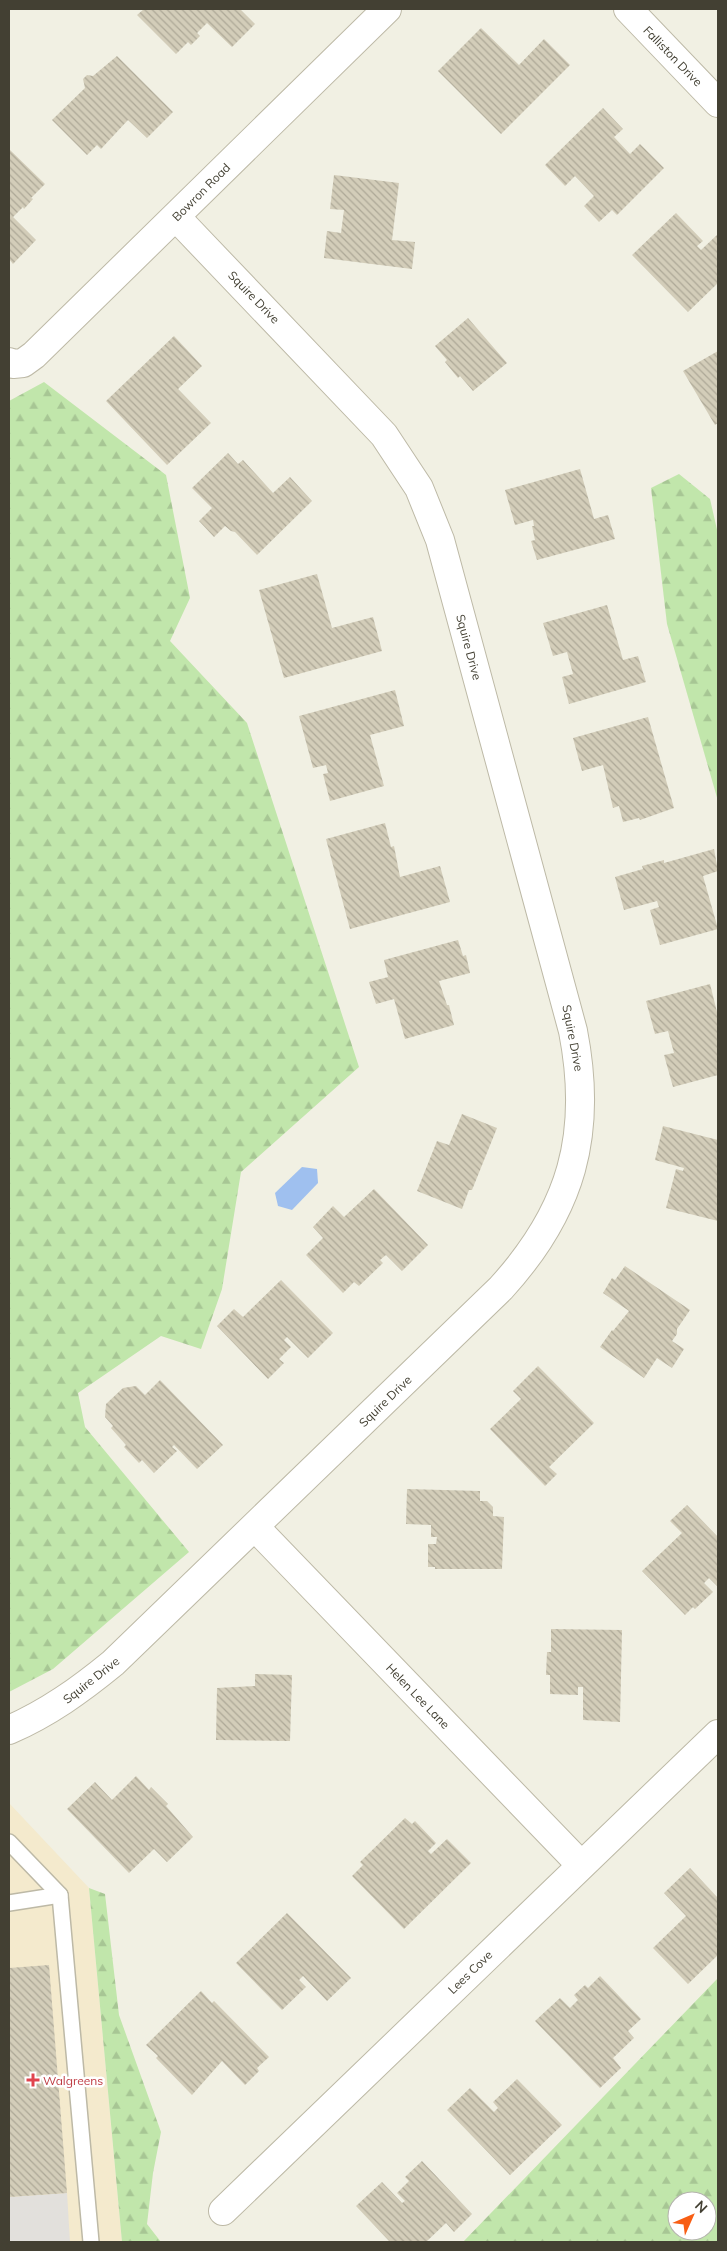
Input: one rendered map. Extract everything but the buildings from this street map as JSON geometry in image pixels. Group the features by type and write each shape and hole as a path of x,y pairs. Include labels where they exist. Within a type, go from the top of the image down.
{"street":[{"name":"Bowron Road","path":"9,362 13,364 23,363 34,356 387,9"},
{"name":"Falliston Drive","path":"628,9 718,103"},
{"name":"Squire Drive","path":"9,1730 47,1712 82,1689 113,1663 501,1288 525,1262 544,1233 560,1202 572,1169 579,1135 582,1100 580,1065 573,1031 440,540 418,488 384,435 176,217"},
{"name":"Helen Lee Lane","path":"255,1527 581,1865"},
{"name":"Lees Cove","path":"223,2211 718,1734"}],"lane":[{"path":"9,1842 60,1895 91,2242"},
{"path":"9,1903 60,1895"}],"shaded area":[{"path":"9,1803 89,1888 122,2242 9,2242"},
{"path":"67,2193 70,2242 9,2242 9,2197"}],"green space":[{"path":"44,382 166,475 190,598 170,641 247,723 359,1067 241,1172 222,1289 201,1349 161,1336 78,1393 85,1427 189,1552 53,1669 9,1692 9,401"},
{"path":"679,474 710,499 718,534 718,801 667,624 651,488"},
{"path":"89,1888 105,1894 119,2015 161,2132 153,2173 147,2224 161,2242 122,2242"},
{"path":"718,1978 718,2242 463,2242"}],"water":[{"path":"302,1167 317,1169 318,1183 292,1210 278,1206 275,1193"}],"place":[{"name":"Walgreens","path":"33,2080"}]}
